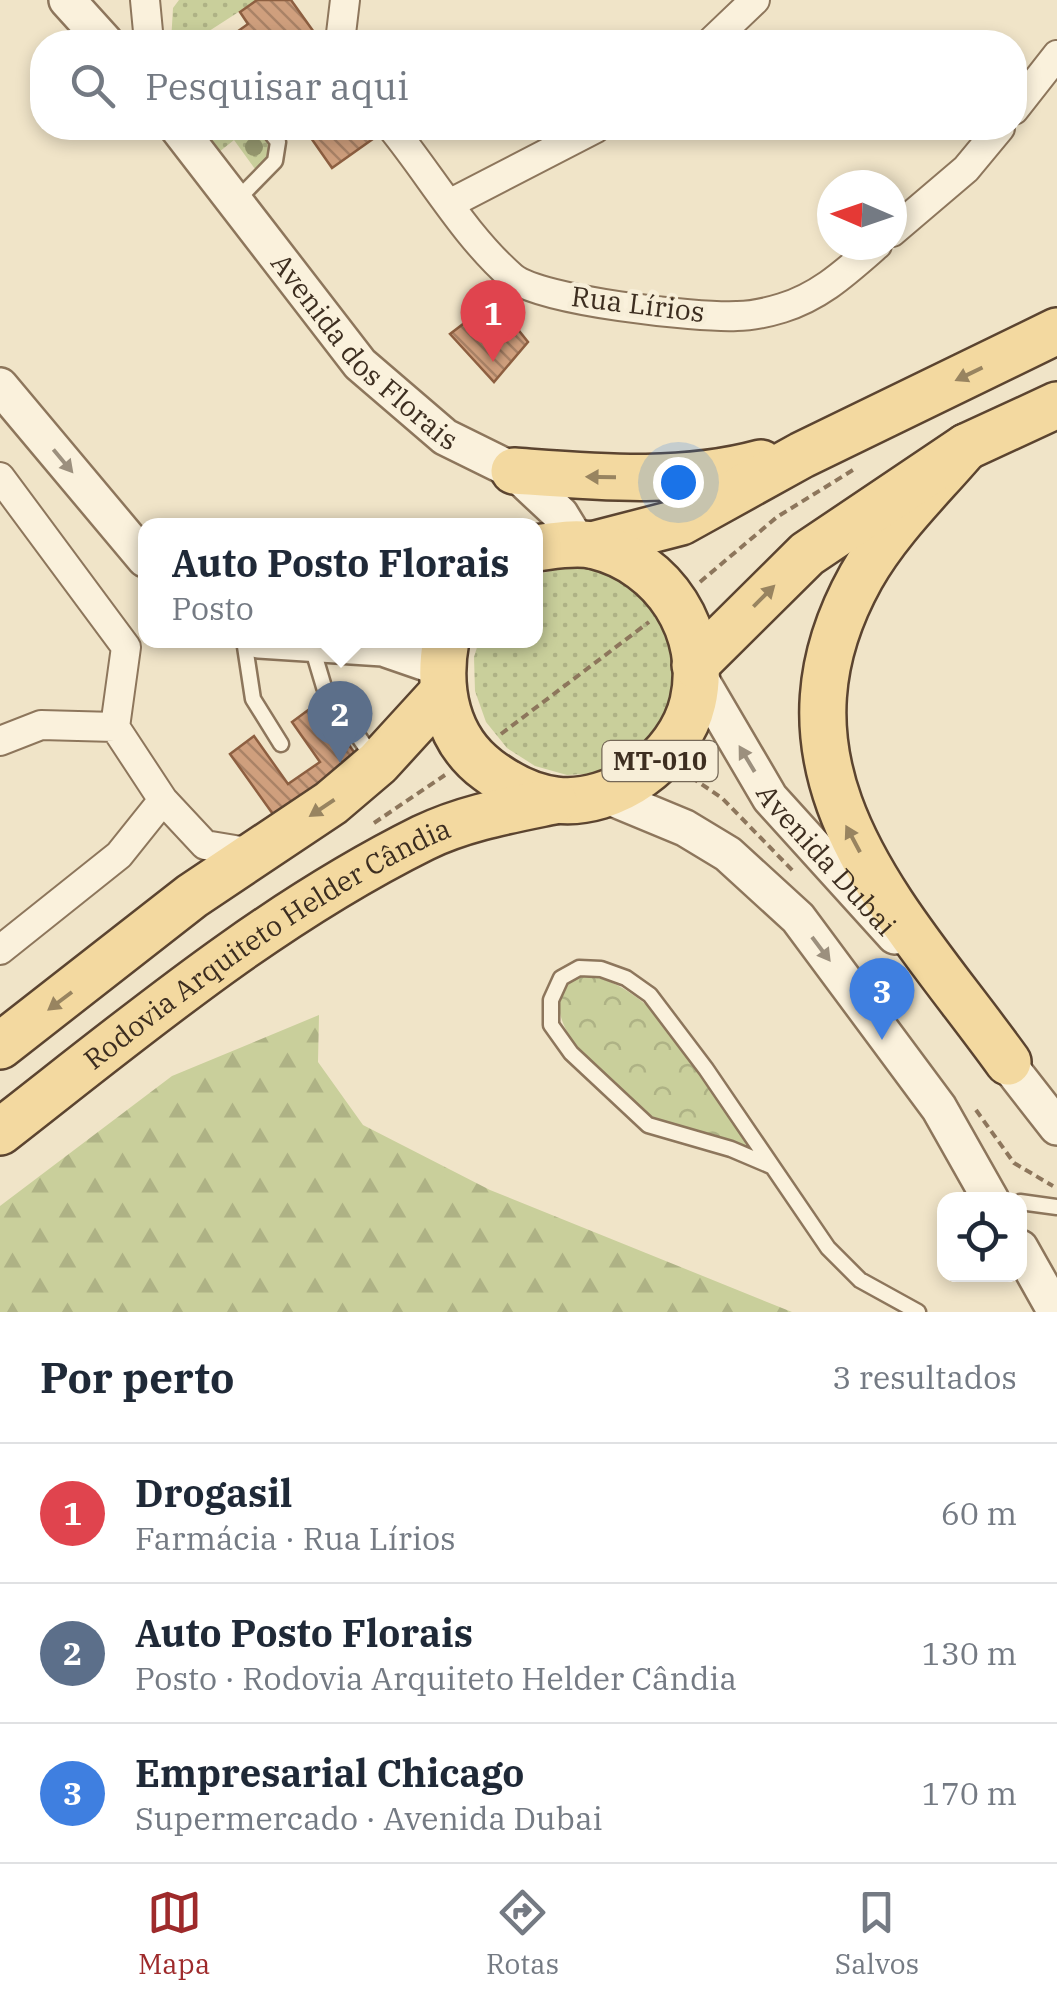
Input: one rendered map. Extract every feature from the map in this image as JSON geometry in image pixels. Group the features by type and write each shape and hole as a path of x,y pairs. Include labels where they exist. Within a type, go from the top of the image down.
{"main road":[{"name":"MT-010","path":"543,548 586,545 681,522 802,455 1057,331"},
{"path":"695,668 807,554 966,448 1057,405"},
{"path":"966,448 892,532 861,578 832,645 821,698 825,756 844,821 878,887 1008,1062"},
{"path":"514,471 598,478 682,477 802,455"},
{"name":"MT-010","path":"443,667 454,730 473,756 510,786 556,800 602,794 663,759 684,727 694,701 693,641 676,602 658,579 628,557 586,545"},
{"path":"0,1046 192,896 331,803 378,763 443,667"},
{"name":"Rodovia Arquiteto Helder Cândia","path":"0,1132 227,954 285,917 425,837 494,813 556,800"}],"street":[{"path":"67,0 94,30"},
{"path":"724,30 755,0"},
{"path":"341,30 343,1"},
{"path":"148,2 149,30"},
{"path":"1027,93 1057,54"},
{"name":"Avenida dos Florais","path":"187,140 360,364 446,438 514,471 586,545"},
{"name":"Rua Lírios","path":"401,140 515,280 598,303 738,316 782,308 825,290 860,260"},
{"path":"451,203 573,140"},
{"path":"907,219 966,169 990,140"},
{"path":"0,386 138,551"},
{"path":"0,476 126,647 115,727 166,805 191,856 192,896"},
{"path":"383,648 443,667"},
{"name":"Avenida Dubai","path":"695,668 770,798 1008,1062 1057,1127"},
{"path":"0,741 41,725 115,727"},
{"path":"602,794 686,828 728,854 798,918 939,1108 987,1192"},
{"path":"166,805 205,845 253,853"},
{"path":"0,950 118,855 166,805"},
{"path":"1027,1260 1056,1312"}],"lane":[{"path":"235,201 275,161 276,140"},
{"path":"245,648 253,699 281,744"},
{"path":"312,648 324,686 378,763"},
{"path":"771,1166 731,1149 648,1125 571,1053 551,1025 551,1000 561,978 579,968 601,969 626,978 650,995 845,1266 860,1280 918,1312"},
{"path":"1027,1203 1057,1207"}],"path":[{"path":"365,829 473,756 676,602 777,517 855,469"}],"green space":[{"path":"179,0 257,0 211,30 172,30 173,8"},
{"path":"212,140 234,140 219,152"},
{"path":"234,140 266,140 270,145 270,155 255,169"},
{"path":"568,567 603,570 635,584 676,641 673,709 632,759 601,773 567,775 535,766 507,748 486,722 475,691 477,648 543,648 543,573"},
{"path":"581,975 608,981 634,995 657,1015 699,1067 747,1146 663,1123 603,1077 567,1031 559,1009 563,990"},
{"path":"319,1015 318,1062 363,1125 490,1190 792,1312 0,1312 0,1206 172,1076"}],"building":[{"path":"257,0 291,0 312,30 240,30 248,24 240,12"},
{"path":"312,140 371,140 332,168"},
{"path":"488,305 508,317 528,342 494,382 450,334"},
{"path":"319,702 363,765 280,824 230,754 254,736 288,784 320,762 292,722"}],"place":[{"name":"Drogasil","path":"493,362"},
{"name":"Auto Posto Florais","path":"340,763"},
{"name":"Empresarial Chicago","path":"882,1040"}]}
